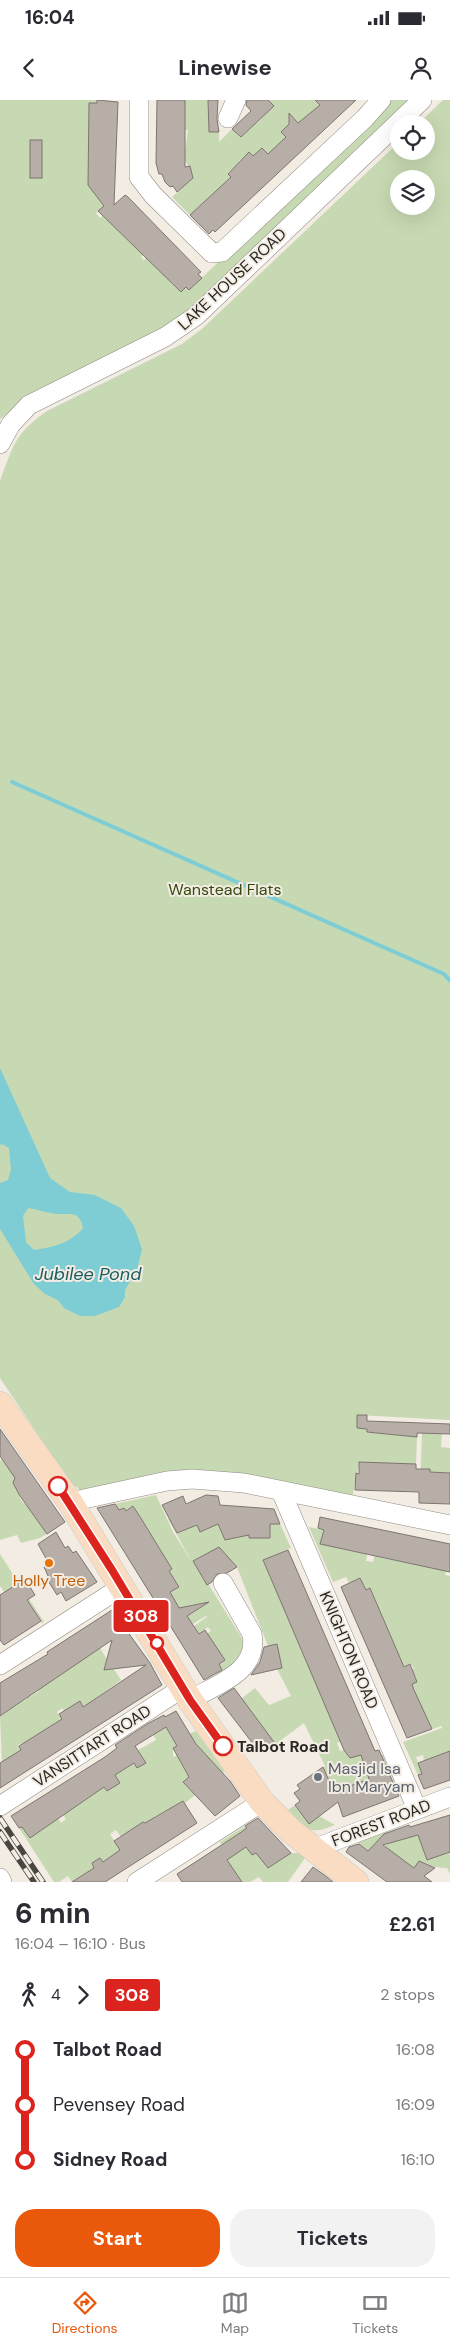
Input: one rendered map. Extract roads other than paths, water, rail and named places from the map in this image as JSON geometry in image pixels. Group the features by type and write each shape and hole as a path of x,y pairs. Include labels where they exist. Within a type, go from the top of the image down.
{"main road":[{"path":"0,1404 70,1502 123,1586 187,1694 262,1802 313,1849 356,1882"}],"street":[{"name":"LAKE HOUSE ROAD","path":"139,100 139,177 153,195 212,253 222,252 366,118 381,100"},
{"path":"228,118 236,100"},
{"name":"LAKE HOUSE ROAD","path":"0,444 11,424 29,405 165,337 196,316 422,100"},
{"path":"70,1502 167,1481 192,1479 244,1483 450,1526"},
{"name":"KNIGHTON ROAD","path":"281,1491 417,1808"},
{"name":"VANSITTART ROAD","path":"0,1806 187,1694 244,1668 251,1657 254,1643 252,1634 223,1583"},
{"path":"0,1663 123,1586"},
{"name":"FOREST ROAD","path":"313,1849 450,1797"},
{"path":"137,1882 163,1875 262,1802"},
{"path":"0,1878 2,1882"}],"water":[{"name":"Jubilee Pond","path":"0,1068 50,1178 70,1192 95,1195 121,1208 134,1226 142,1249 137,1270 125,1290 125,1297 119,1307 95,1316 80,1316 64,1308 58,1300 45,1294 34,1284 0,1229 0,1183 8,1180 11,1170 9,1148 2,1144 0,1145","holes":["28,1208 57,1214 75,1215 81,1221 83,1228 67,1241 55,1246 34,1250 26,1242 23,1216"]}],"waterway":[{"path":"12,782 444,974 450,981"}],"railway":[{"path":"0,1818 43,1882"},
{"path":"0,1832 34,1882"}],"place":[{"name":"Holly Tree","path":"49,1563"},
{"name":"Talbot Road","path":"223,1746"},
{"name":"Masjid Isa Ibn Maryam","path":"318,1777"}],"park label":[{"name":"Wanstead Flats","path":"225,889"}]}
